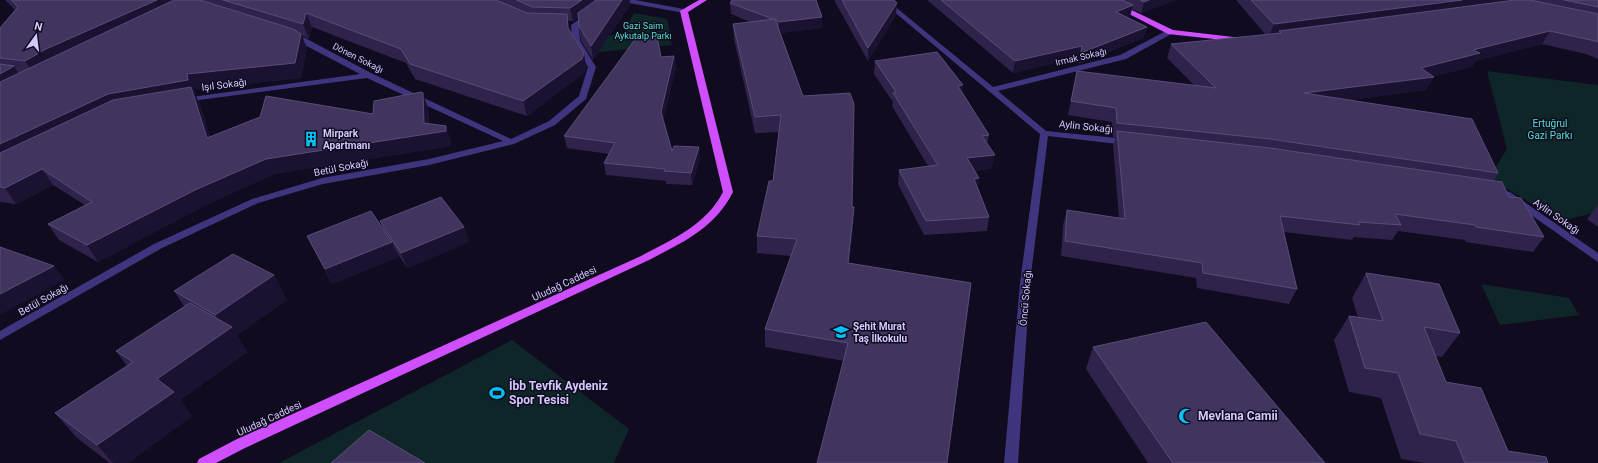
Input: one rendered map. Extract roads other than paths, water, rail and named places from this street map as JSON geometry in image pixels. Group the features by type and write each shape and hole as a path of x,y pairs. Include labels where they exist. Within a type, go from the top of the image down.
{"main road":[{"path":"684,11 704,0"},
{"path":"1105,0 1172,32 1254,41"},
{"name":"Uludağ Caddesi","path":"204,463 240,444 645,258 697,229 715,215 723,204 728,192 684,11"}],"street":[{"name":"Betül Sokağı","path":"0,336 158,246 255,201 322,181 429,162 512,142 552,123 583,97 592,67 576,41 572,25 612,0"},
{"path":"624,0 684,11"},
{"name":"Aylin Sokağı","path":"883,0 1044,133 1139,144"},
{"name":"Irmak Sokağı","path":"991,90 1123,57 1172,32"},
{"name":"Dönen Sokağı","path":"287,35 302,40 368,75 512,142"},
{"name":"Işıl Sokağı","path":"178,101 368,75"},
{"name":"Öncü Sokağı","path":"1011,463 1025,283 1044,133"},
{"name":"Aylin Sokağı","path":"1483,190 1507,194 1598,258"}],"place":[{"name":"Mirpark Apartmanı","path":"311,139"},
{"name":"Şehit Murat Taş İlkokulu","path":"841,332"},
{"name":"İbb Tevfik Aydeniz Spor Tesisi","path":"497,393"},
{"name":"Mevlana Camii","path":"1186,416"}],"park label":[{"name":"Gazi Saim Aykutalp Parkı","path":"643,32"},
{"name":"Ertuğrul Gazi Parkı","path":"1550,128"}]}
